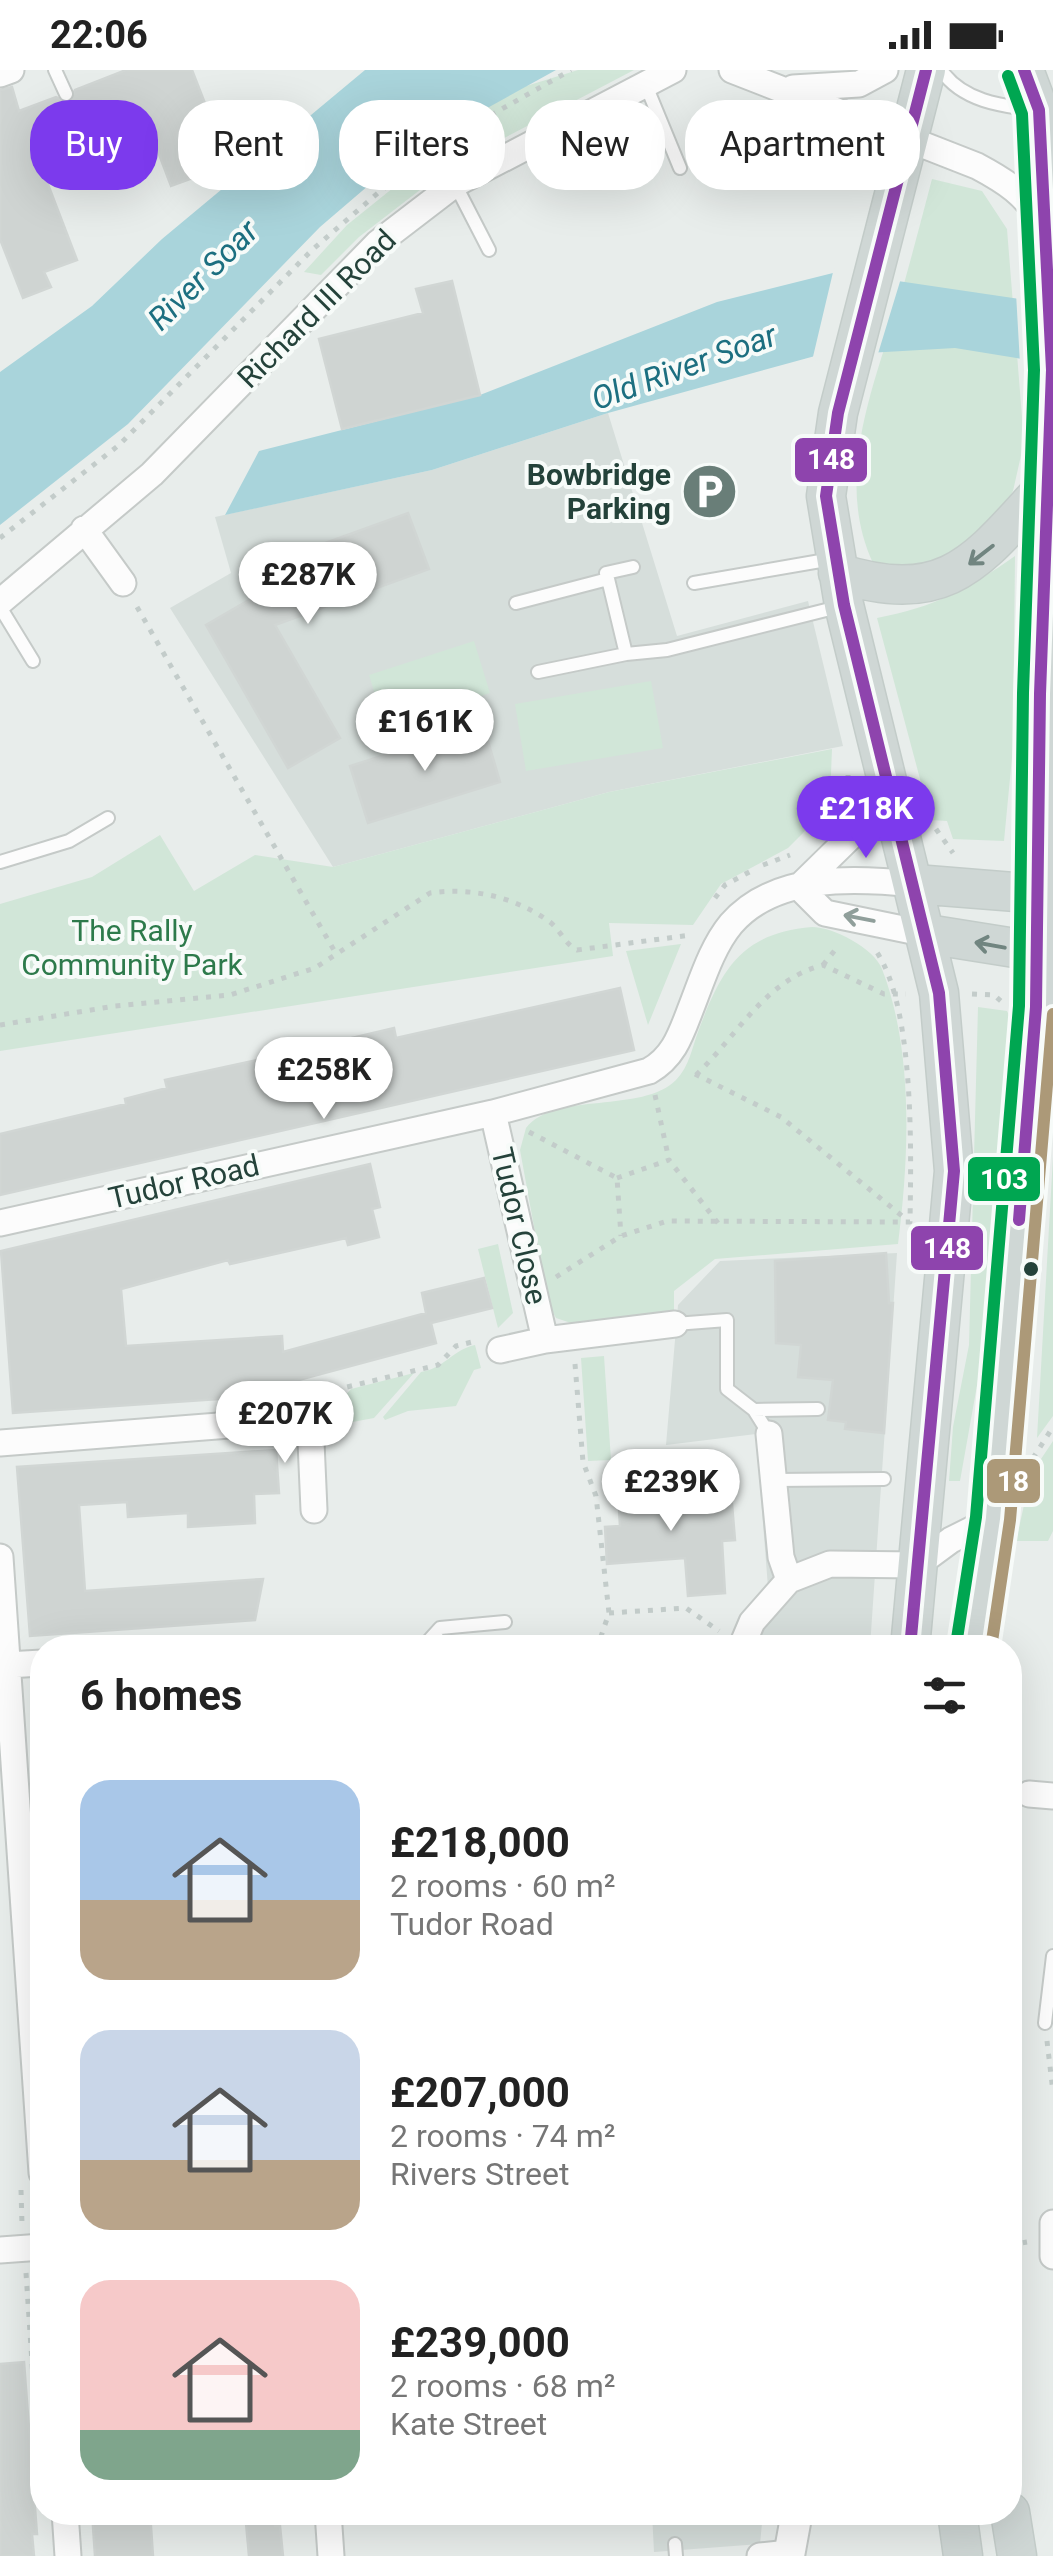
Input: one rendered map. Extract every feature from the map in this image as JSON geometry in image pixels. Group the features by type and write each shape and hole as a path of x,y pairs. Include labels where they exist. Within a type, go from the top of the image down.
{"main road":[{"path":"918,100 926,70"},
{"path":"975,1635 993,1519 1036,1007 1044,953 1052,370 1046,111 1024,70"},
{"path":"896,190 830,454 826,496 839,579 939,993 954,1171 911,1635"},
{"path":"839,579 897,588 952,574 992,546 1048,484"},
{"path":"915,884 1045,894"},
{"path":"927,934 1044,953"},
{"path":"1030,1096 1053,1065"},
{"path":"959,2525 964,2556"},
{"path":"1012,2525 1017,2556"}],"street":[{"path":"0,74 11,70"},
{"name":"Richard III Road","path":"505,157 673,70"},
{"path":"732,70 813,100"},
{"path":"783,88 859,84 885,70"},
{"path":"920,143 1011,184 1048,225"},
{"name":"Richard III Road","path":"0,604 84,528 152,474 378,244 446,190"},
{"path":"84,528 123,583"},
{"path":"799,887 892,796"},
{"path":"657,1067 677,1044 718,944 747,910 799,887 839,878 915,884"},
{"path":"799,887 825,913 927,934"},
{"name":"Tudor Road","path":"0,1223 493,1113 657,1067"},
{"name":"Tudor Close","path":"493,1113 545,1340"},
{"name":"Tudor Close","path":"500,1350 545,1340 675,1324"},
{"path":"0,1443 315,1419 314,1510"},
{"path":"769,1434 781,1557 790,1580"},
{"path":"746,1635 752,1622 790,1580 830,1564 918,1565 952,1540 993,1519"},
{"path":"0,1557 30,1999"},
{"path":"7,1666 30,1664"},
{"path":"1053,2223 1053,2256"},
{"path":"0,2250 30,2248"},
{"path":"66,2525 68,2556"},
{"path":"329,2525 331,2556"},
{"path":"779,2555 792,2525"}],"lane":[{"path":"56,70 66,94"},
{"path":"941,70 968,95 1006,107 1046,111"},
{"path":"645,82 680,168"},
{"path":"457,190 489,250"},
{"path":"626,654 606,573 633,567"},
{"path":"516,603 608,579"},
{"path":"694,583 839,579"},
{"path":"538,672 667,650 839,579"},
{"path":"0,604 33,662"},
{"path":"0,862 69,841 108,818"},
{"path":"675,1324 727,1320 727,1390 754,1410 769,1434"},
{"path":"754,1410 818,1409"},
{"path":"776,1480 884,1478"},
{"path":"434,1635 440,1628 506,1622"},
{"path":"1045,2023 1053,1956"}],"path":[{"path":"0,538 119,445 285,276 379,192 468,128 571,70"},
{"path":"123,583 335,952"},
{"path":"903,842 936,828 958,858"},
{"path":"706,910 725,885 802,850"},
{"path":"0,1025 95,1008 230,996 315,968 335,952 380,929 430,892 447,890 490,892 550,922 577,950 693,935 718,944"},
{"path":"687,950 699,922"},
{"path":"867,944 885,964 908,1088 910,1222"},
{"path":"696,1075 762,1000 798,971 823,964 884,994 994,995 1007,1006 1036,1007"},
{"path":"718,1223 669,1160 657,1067 696,1075 780,1117 910,1222"},
{"path":"493,1113 617,1178 669,1160"},
{"path":"617,1178 621,1236"},
{"path":"532,1292 621,1236 667,1221 952,1225"},
{"path":"573,1336 584,1462 596,1496 609,1613 601,1635"},
{"path":"315,1419 347,1387 438,1365 456,1346 483,1339 487,1354 500,1350"},
{"path":"609,1613 686,1608 724,1635"},
{"path":"1045,2023 1053,2092"},
{"path":"18,2270 27,2276 30,2323"}],"shaded area":[{"path":"608,413 677,636 808,601 843,746 609,792 333,867 170,608 231,573 215,517 432,470"},
{"path":"897,1253 871,1635 748,1635 769,1600 756,1434 666,1445 678,1305 720,1261"},
{"path":"653,2525 762,2525 760,2544 654,2552"}],"green space":[{"path":"578,70 634,70 577,100 525,100 525,127 505,138 505,100 500,100 523,87"},
{"path":"932,179 982,191 1007,229 1024,442 1013,491 989,533 907,576 873,563 862,531 857,466 869,401"},
{"path":"390,190 420,190 359,237 321,275 304,272 347,225"},
{"path":"1015,556 1013,747 1004,841 953,839 947,821 931,820 877,618 950,595"},
{"path":"474,641 490,693 385,727 369,675"},
{"path":"651,681 663,748 526,771 515,704"},
{"name":"The Rally Community Park","path":"832,749 830,798 788,848 721,884 693,925 609,923 613,956 0,1051 0,904 92,877 160,835 194,891 255,855 333,867 609,792"},
{"path":"812,927 841,935 871,954 882,969 892,1001 900,1035 906,1105 905,1176 898,1244 715,1259 674,1291 674,1313 574,1324 556,1318 548,1303 520,1150 526,1128 557,1110 642,1097 676,1080 687,1063 716,990 737,958 767,937"},
{"path":"681,944 648,1025 626,951"},
{"path":"978,1007 1007,1011 1015,1029 1002,1245 960,1481 949,1481 953,1427 969,1345"},
{"path":"1053,1157 1053,1416 1037,1438"},
{"path":"498,1244 513,1313 498,1328 478,1249"},
{"path":"475,1345 481,1368 474,1370 456,1406 408,1411 385,1420 383,1417 421,1372"},
{"path":"604,1356 611,1460 588,1461 581,1358"},
{"path":"414,1373 374,1418 347,1423 344,1397 351,1389"},
{"path":"1053,1441 1053,1531 1048,1541 1016,1541 1031,1474"}],"water":[{"name":"River Soar","path":"365,70 556,70 502,100 339,100 339,190 363,190 320,227 128,424 0,525 0,372 92,306 221,190 319,190 319,108"},
{"name":"Old River Soar","path":"837,272 1053,304 1053,364 955,348 815,356 608,413 432,470 225,515 259,451 480,395 717,302"}],"pier":[{"path":"834,268 902,275 877,357 812,361"},
{"path":"1016,293 1053,299 1053,369 1020,364"}],"building":[{"path":"126,70 192,70 204,100 178,100 178,183 171,186 158,152 158,100 70,100 75,90"},
{"path":"12,87 19,111 30,107 30,190 50,190 77,260 44,272 51,287 23,298 0,239 0,90"},
{"path":"452,281 480,395 342,429 319,339 423,313 416,289"},
{"path":"408,513 429,569 275,625 340,738 288,768 206,625 285,579 278,560"},
{"path":"483,724 500,782 368,823 350,766"},
{"path":"620,988 634,1050 0,1195 0,1134 126,1104 125,1099 167,1088 165,1080 266,1058 269,1071 355,1051 352,1038 394,1028 396,1038"},
{"path":"370,1164 380,1207 372,1209 379,1237 348,1245 346,1238 230,1264 228,1260 121,1289 126,1346 282,1336 283,1352 426,1313 422,1293 484,1278 492,1308 431,1323 436,1343 291,1382 292,1394 13,1413 1,1251"},
{"path":"886,1253 889,1303 893,1303 884,1433 845,1429 846,1422 828,1420 833,1380 798,1377 801,1345 776,1343 775,1261"},
{"path":"276,1450 279,1493 254,1494 255,1523 188,1527 188,1513 128,1517 127,1502 79,1505 85,1591 263,1579 255,1620 30,1636 17,1467"},
{"path":"654,1473 656,1509 732,1504 735,1540 722,1541 725,1593 688,1596 685,1558 607,1564 605,1527 620,1526 617,1476"},
{"path":"24,2362 30,2441 30,2525 36,2525 37,2534 32,2534 34,2556 0,2556 0,2364"},
{"path":"93,2525 151,2525 153,2556 95,2556"},
{"path":"246,2525 280,2526 283,2556 249,2556"}],"transit line":[{"name":"148","path":"911,1635 954,1171 939,993 844,605 826,496 838,413 926,70"},
{"name":"148","path":"1019,1220 1036,1007 1040,694 1052,370 1039,110 1024,70"},
{"name":"103","path":"958,1635 976,1517 1019,1006 1023,693 1034,370 1022,114 1008,76"},
{"name":"18","path":"993,1635 1010,1520 1053,1014"}],"place":[{"name":"Bowbridge Parking","path":"710,492"}]}
